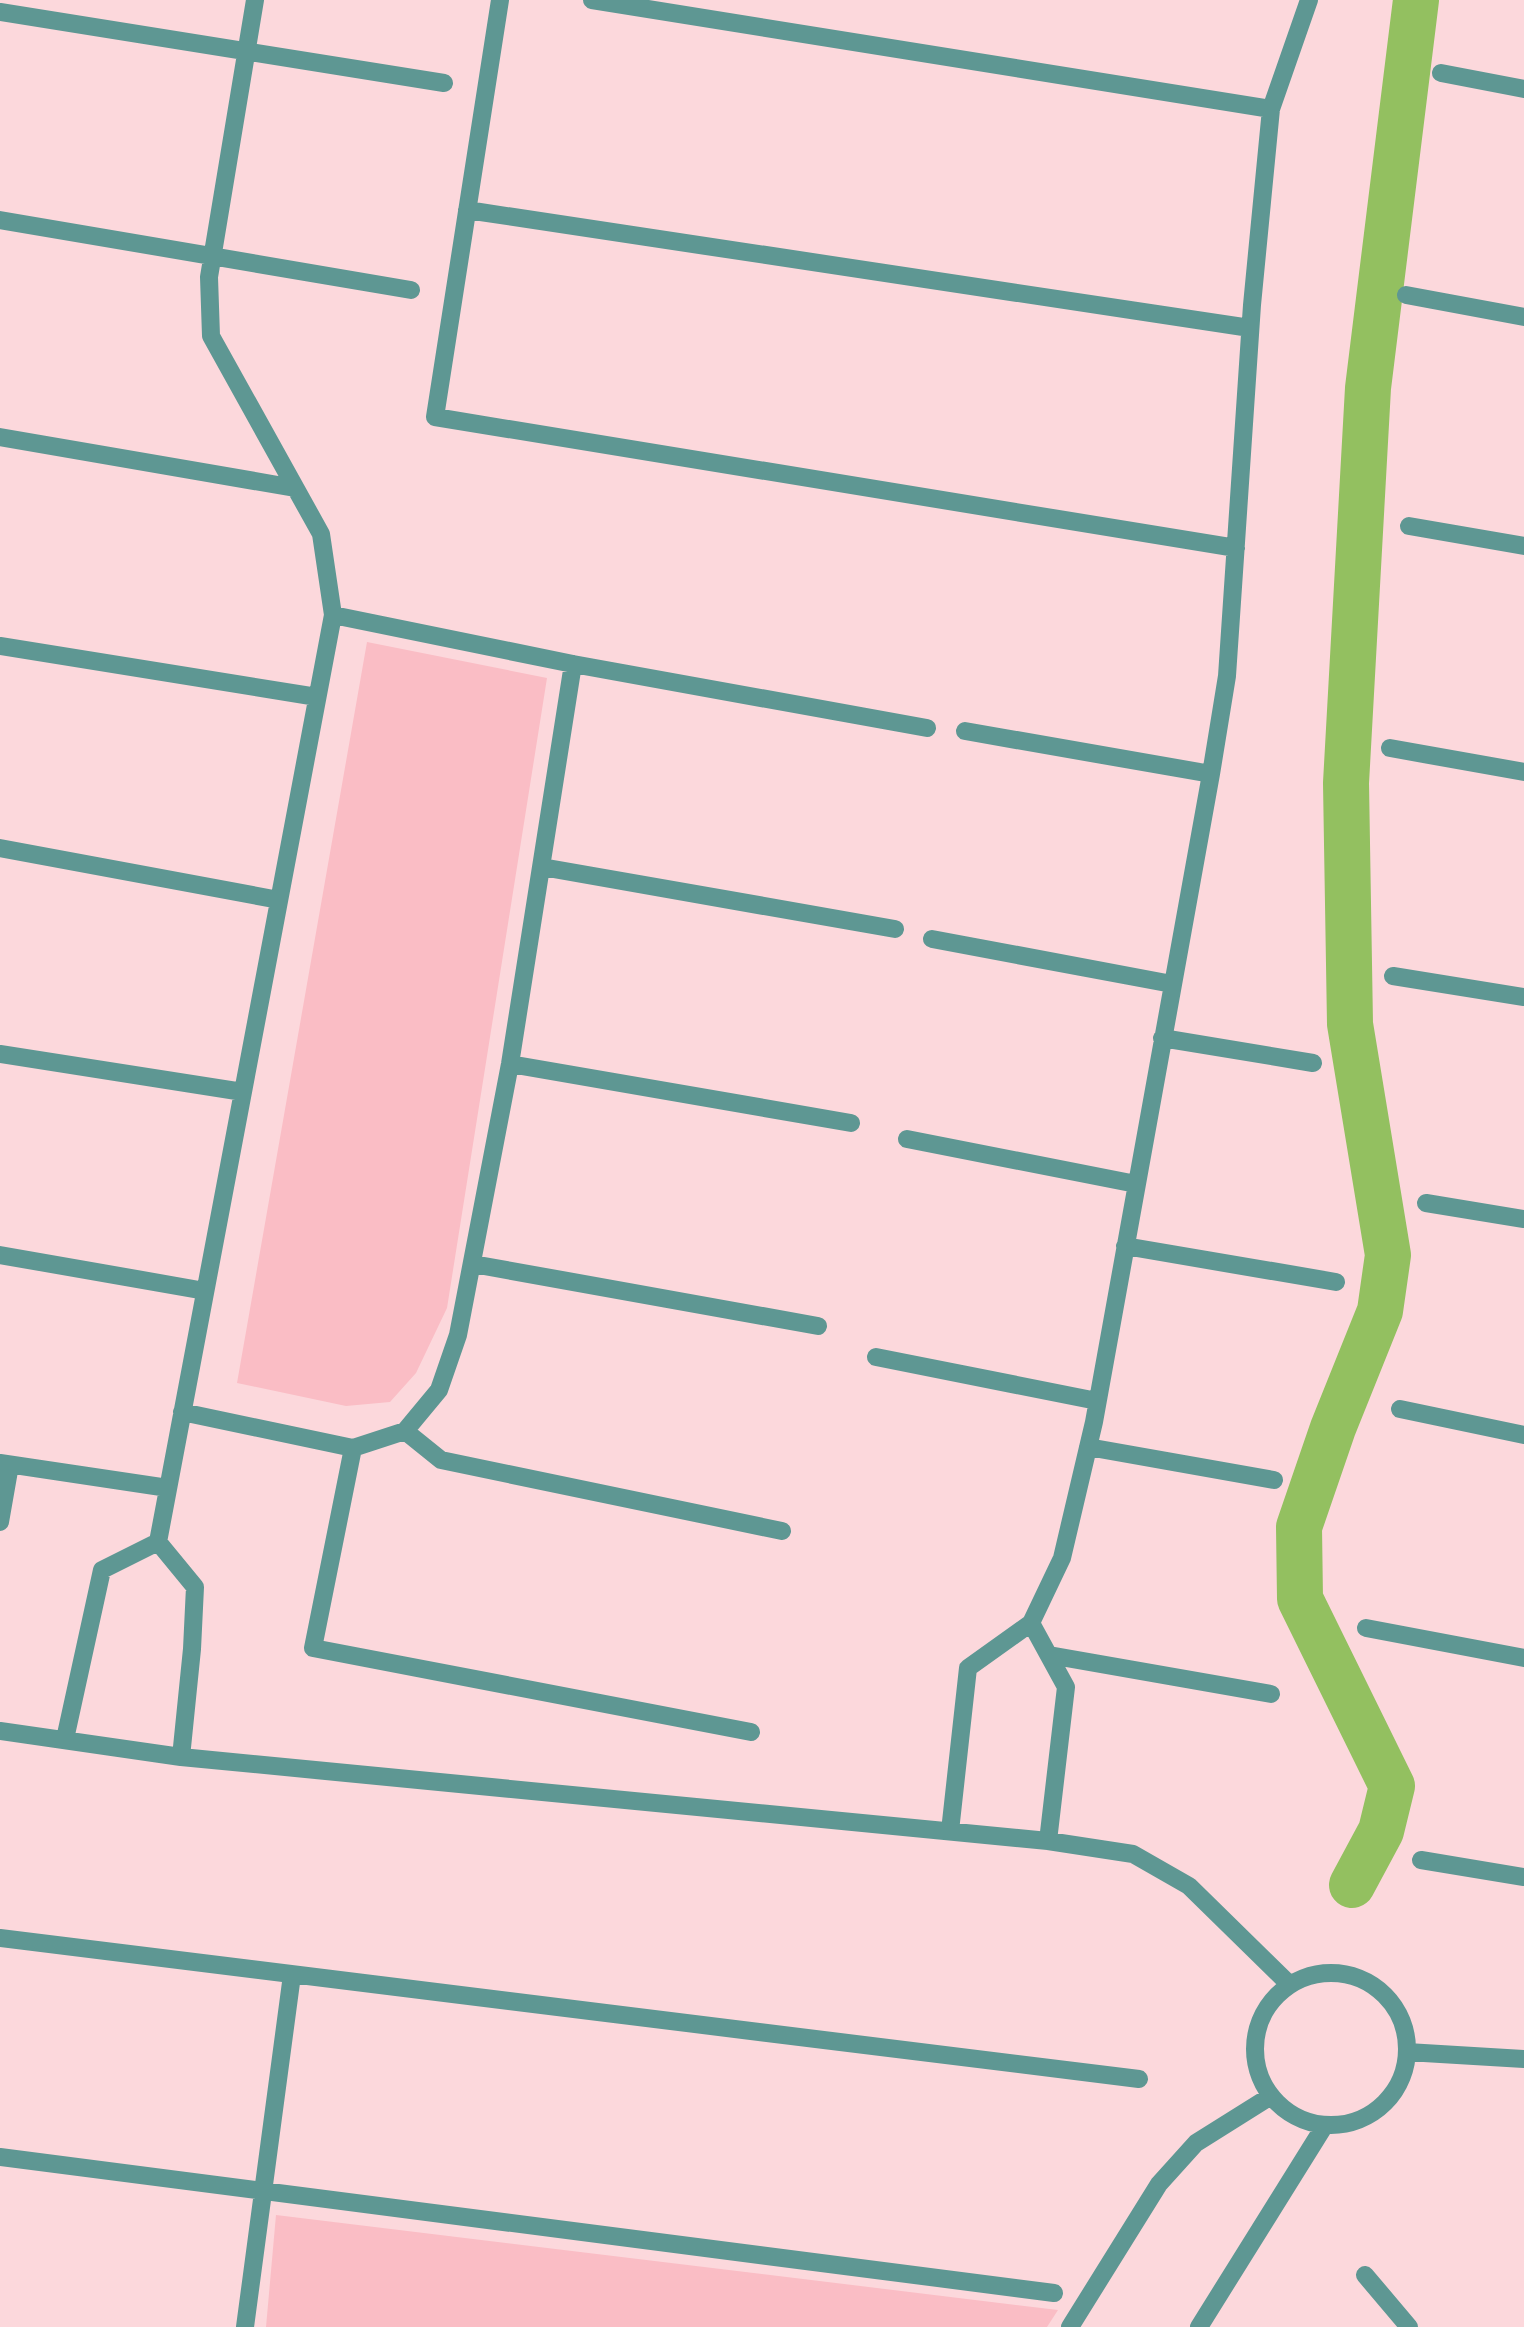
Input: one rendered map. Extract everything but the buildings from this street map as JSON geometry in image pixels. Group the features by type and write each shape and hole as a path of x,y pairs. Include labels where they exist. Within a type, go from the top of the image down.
{"street":[{"path":"181,1757 195,1587 158,1542 333,615 321,534 211,336 209,277 255,0"},
{"path":"500,0 435,417 1236,548"},
{"path":"592,0 1271,109"},
{"path":"950,1831 968,1668 1031,1623 1062,1558 1088,1447 1227,676 1250,328 1271,109 1309,0"},
{"path":"0,12 444,83"},
{"path":"1441,73 1524,89"},
{"path":"467,210 1250,328"},
{"path":"0,220 411,290"},
{"path":"1406,295 1524,317"},
{"path":"0,437 295,488"},
{"path":"1409,526 1524,546"},
{"path":"333,615 573,664 927,728"},
{"path":"0,646 317,697"},
{"path":"182,1412 353,1448 405,1431 439,1390 458,1335 510,1064 573,664"},
{"path":"965,731 1211,774"},
{"path":"1390,748 1524,772"},
{"path":"0,848 279,900"},
{"path":"542,867 895,929"},
{"path":"932,939 1172,984"},
{"path":"1393,976 1524,997"},
{"path":"1162,1038 1313,1063"},
{"path":"0,1054 243,1092"},
{"path":"510,1064 851,1123"},
{"path":"907,1139 1136,1185"},
{"path":"1426,1203 1524,1219"},
{"path":"1125,1246 1336,1282"},
{"path":"0,1255 205,1291"},
{"path":"472,1264 818,1326"},
{"path":"876,1357 1097,1401"},
{"path":"1400,1409 1524,1435"},
{"path":"405,1431 441,1460 782,1531"},
{"path":"1088,1447 1273,1480"},
{"path":"353,1448 313,1648 751,1732"},
{"path":"0,1522 5,1464 168,1488"},
{"path":"65,1739 102,1570 158,1542"},
{"path":"1031,1623 1066,1687 1048,1841"},
{"path":"1366,1628 1524,1658"},
{"path":"1049,1655 1271,1693"},
{"path":"0,1731 181,1757 950,1831 1048,1841 1133,1854 1189,1886 1290,1985"},
{"path":"1422,1860 1524,1877"},
{"path":"0,1938 1139,2079"},
{"path":"1336,1974 1359,1979 1379,1991 1394,2007 1404,2029 1407,2052 1403,2076 1390,2098 1372,2113 1349,2123 1325,2125 1305,2121 1287,2111 1271,2096 1257,2068 1256,2036 1268,2007 1278,1994 1290,1985 1312,1975 1336,1974"},
{"path":"245,2327 292,1975"},
{"path":"1407,2052 1524,2059"},
{"path":"1070,2327 1158,2184 1196,2143 1271,2096"},
{"path":"1199,2327 1325,2125"},
{"path":"0,2157 1054,2293"},
{"path":"1365,2276 1409,2327"}],"shaded area":[{"path":"367,642 547,678 447,1308 416,1373 390,1402 346,1406 237,1383"},
{"path":"276,2215 1058,2310 1047,2327 266,2327"}],"waterway":[{"path":"1352,1885 1381,1831 1392,1786 1300,1599 1299,1527 1333,1428 1380,1311 1388,1255 1350,1024 1346,783 1368,388 1416,0"}]}
